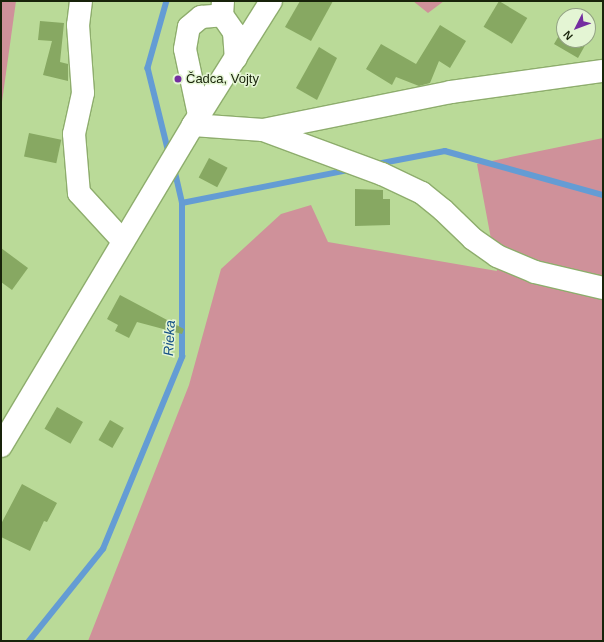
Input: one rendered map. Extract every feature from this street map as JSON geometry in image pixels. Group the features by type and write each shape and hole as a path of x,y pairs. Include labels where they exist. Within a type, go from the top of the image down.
{"street":[{"path":"81,1 78,25 83,93 74,134 80,193 123,241"},
{"path":"1,446 196,120 271,1"},
{"path":"196,120 186,48 189,27 201,17 223,8 234,32 236,58"},
{"path":"263,130 451,92 603,71"},
{"path":"196,120 263,130 382,174 422,193 443,210 472,239 497,256 535,272 603,288"}],"shaded area":[{"path":"1,1 16,1 1,109"},
{"path":"413,1 444,1 428,13"},
{"path":"603,138 603,641 88,641 189,385 221,269 281,214 311,205 328,242 497,271 477,164"}],"building":[{"path":"300,1 333,1 311,41 285,27"},
{"path":"499,1 527,18 512,44 484,27"},
{"path":"40,21 64,23 60,62 68,64 68,81 43,75 52,41 38,40"},
{"path":"440,25 466,41 450,68 439,61 430,83 419,86 396,77 392,85 366,69 381,44 416,64"},
{"path":"319,47 337,58 317,100 296,88"},
{"path":"561,48 584,48 578,58"},
{"path":"29,133 61,140 56,163 24,156"},
{"path":"209,158 228,168 217,187 199,177"},
{"path":"355,189 383,190 383,199 390,199 390,225 355,226"},
{"path":"1,248 28,268 12,290 1,282"},
{"path":"120,295 184,329 182,334 137,322 129,338 115,331 118,325 107,319"},
{"path":"57,407 83,422 70,444 44,429"},
{"path":"110,420 124,428 112,448 99,440"},
{"path":"22,484 57,503 47,522 44,521 30,551 1,537 1,524"}],"waterway":[{"name":"Rieka","path":"167,1 148,68 169,153"},
{"path":"377,164 445,151 603,195"},
{"name":"Rieka","path":"29,641 103,549 182,357 182,203 174,169"},
{"path":"182,203 349,170"}],"place":[{"name":"Čadca, Vojty","path":"178,79"}]}
